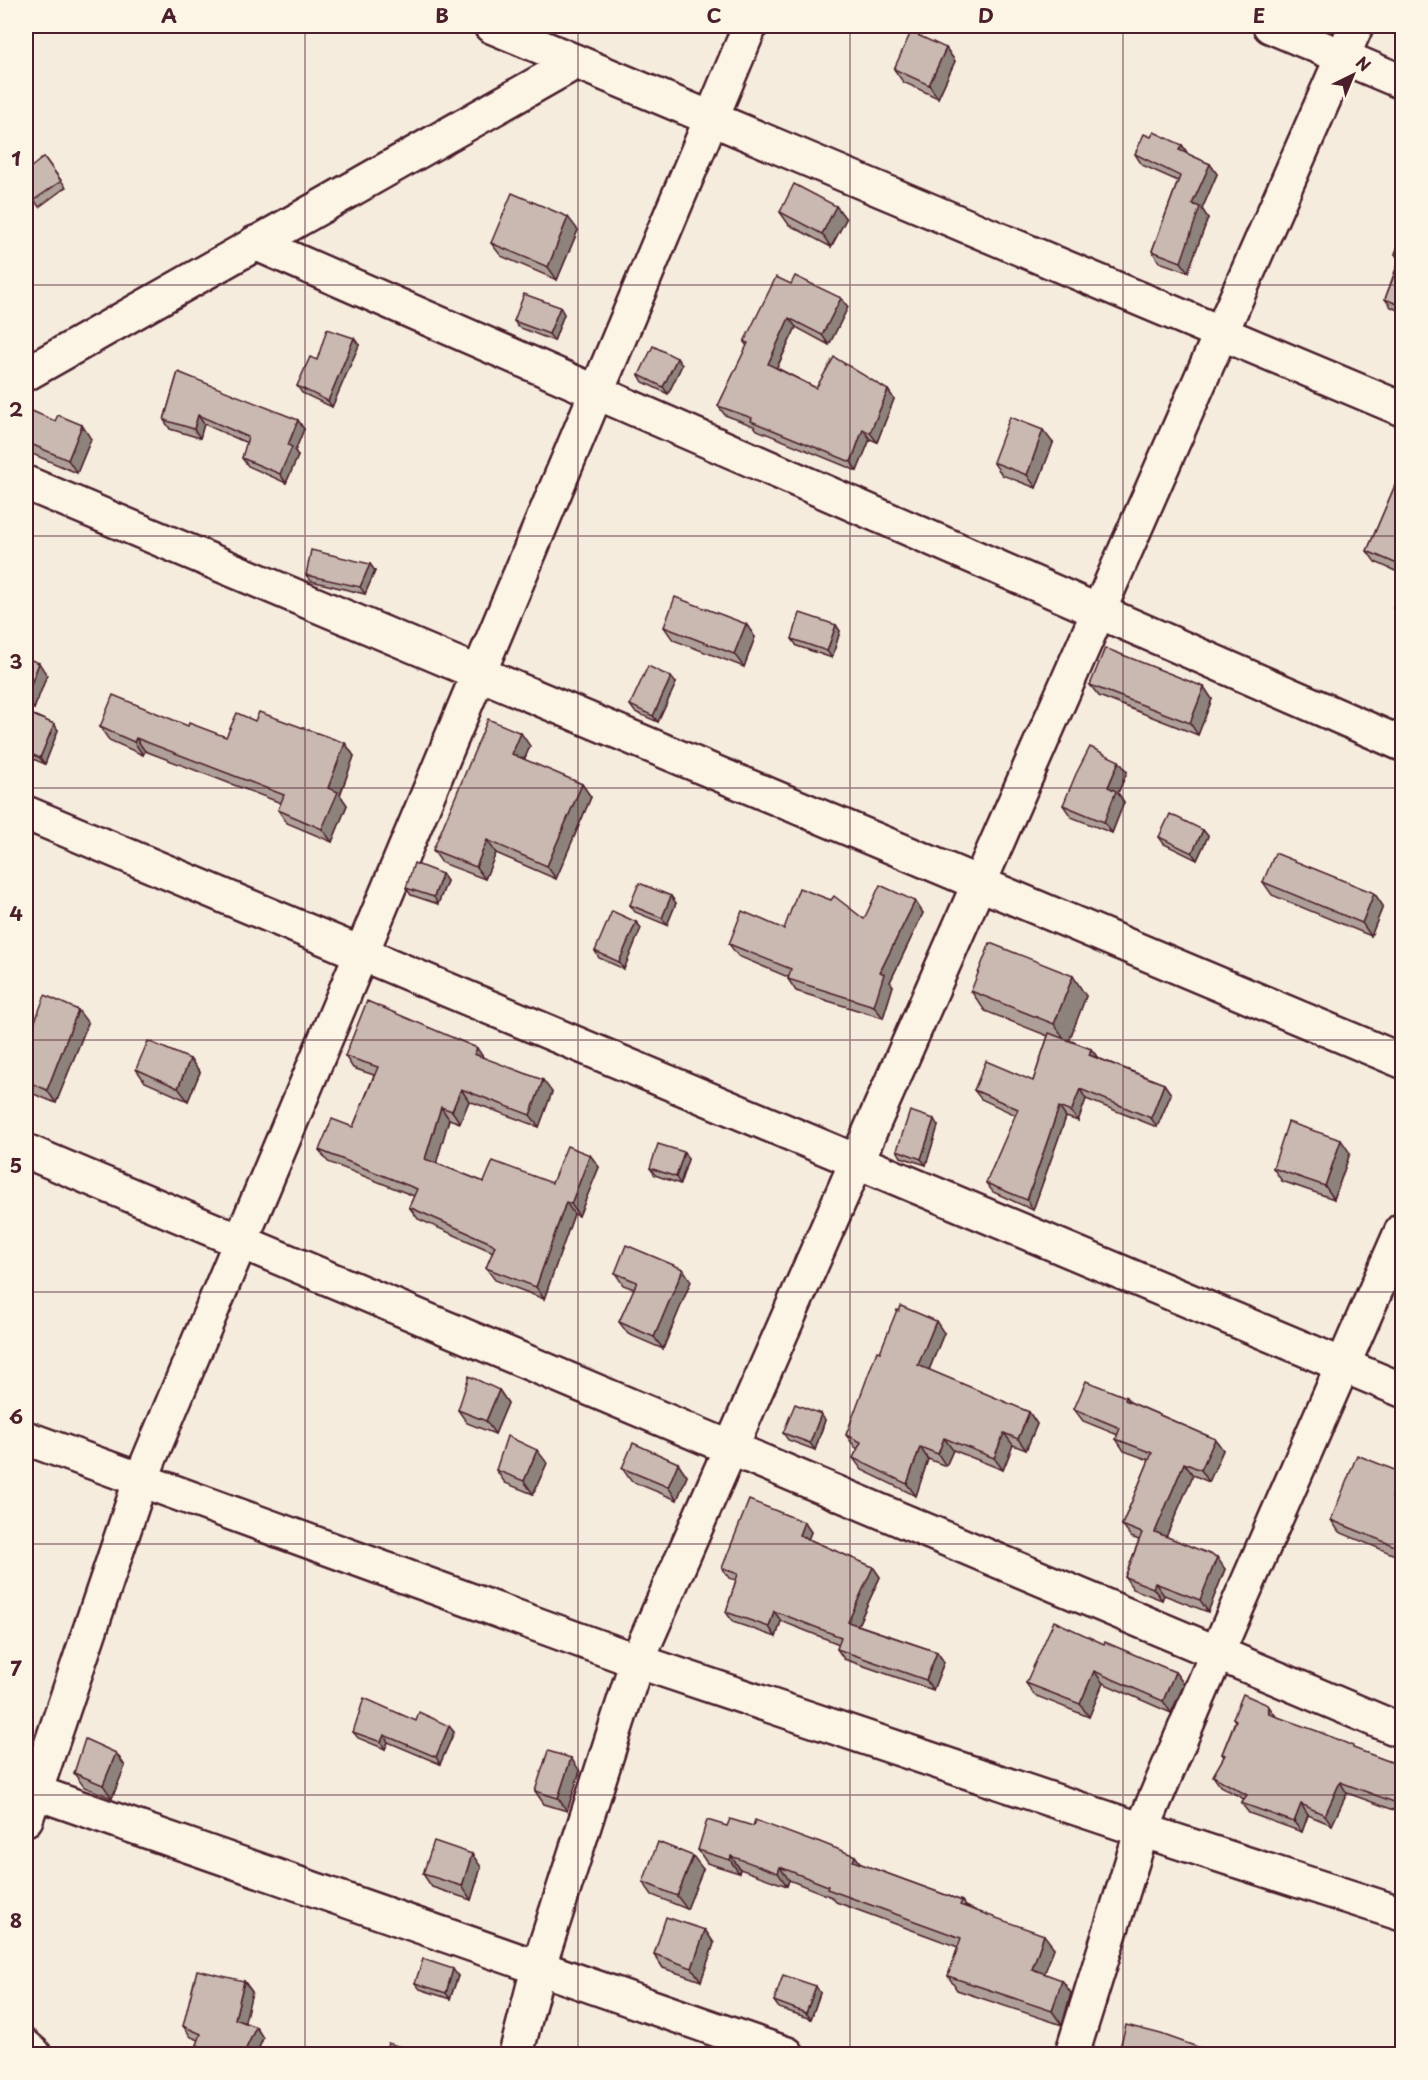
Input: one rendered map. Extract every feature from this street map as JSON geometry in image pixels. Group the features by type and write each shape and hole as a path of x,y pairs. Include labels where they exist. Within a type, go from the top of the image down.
{"street":[{"path":"491,26 1402,409"},
{"path":"750,26 141,1479 28,1800 538,1969 787,2055"},
{"path":"1270,26 1402,82"},
{"path":"516,2055 538,1969 637,1661 1356,26"},
{"path":"26,374 576,62"},
{"path":"255,243 1402,744"},
{"path":"26,483 1402,1061"},
{"path":"26,813 1402,1390"},
{"path":"26,1151 1402,1731"},
{"path":"1072,2055 1142,1830 1402,1230"},
{"path":"26,1438 637,1661 1142,1830 1402,1914"},
{"path":"26,2047 34,2055"}],"building":[{"path":"911,32 946,48 929,85 894,69"},
{"path":"1154,132 1182,145 1179,150 1210,164 1192,204 1200,207 1181,262 1152,251 1180,176 1135,154 1144,134 1151,137"},
{"path":"44,157 61,181 34,200 26,188 26,171"},
{"path":"794,184 836,206 822,234 780,212"},
{"path":"512,193 568,217 548,267 491,243"},
{"path":"1402,236 1402,306 1385,299 1401,257 1395,254"},
{"path":"795,276 841,298 822,335 789,318 768,364 816,388 834,357 888,390 870,433 863,429 851,462 751,421 752,418 718,406 748,343 744,342 776,277 791,284"},
{"path":"524,294 560,307 549,334 514,321"},
{"path":"327,329 354,338 328,401 297,386 310,357 317,360"},
{"path":"653,346 677,358 663,387 639,375"},
{"path":"178,372 298,420 288,445 292,447 280,474 242,458 248,437 198,415 194,429 164,420"},
{"path":"32,411 55,421 58,415 82,425 68,460 26,442 26,427"},
{"path":"1010,417 1043,430 1027,475 993,462"},
{"path":"1402,469 1402,566 1367,551"},
{"path":"311,550 370,564 360,587 306,575"},
{"path":"1402,584 1402,612 1393,608"},
{"path":"675,597 746,624 734,654 664,627"},
{"path":"800,613 836,625 827,651 792,639"},
{"path":"1105,648 1204,687 1190,723 1090,685"},
{"path":"26,658 39,663 26,697"},
{"path":"648,666 671,677 653,716 630,705"},
{"path":"113,695 188,726 189,723 226,737 237,713 255,721 259,712 345,743 328,788 338,792 322,829 278,810 284,795 136,738 134,742 100,727"},
{"path":"26,712 54,724 40,758 26,752"},
{"path":"488,719 521,733 512,754 582,784 547,866 487,840 476,867 433,850"},
{"path":"1090,747 1119,761 1108,787 1116,791 1104,822 1063,805"},
{"path":"1170,814 1203,830 1192,853 1159,837"},
{"path":"1275,853 1374,893 1362,923 1263,882"},
{"path":"414,863 442,874 434,897 406,888"},
{"path":"639,883 671,896 662,918 630,905"},
{"path":"880,885 915,901 880,972 884,974 874,1006 788,979 791,969 729,944 742,911 784,929 799,888 831,900 834,896 864,919"},
{"path":"612,911 636,922 619,962 595,951"},
{"path":"990,943 1073,976 1054,1024 971,991"},
{"path":"45,995 78,1010 47,1090 26,1081 26,1045"},
{"path":"367,1001 477,1048 474,1054 543,1080 530,1115 461,1089 452,1111 441,1107 425,1159 484,1182 493,1161 552,1183 567,1146 590,1155 571,1204 566,1202 536,1287 486,1268 495,1246 491,1243 409,1207 417,1189 319,1150 332,1119 353,1127 378,1067 345,1056"},
{"path":"1049,1033 1091,1049 1089,1055 1164,1084 1151,1118 1080,1089 1071,1112 1059,1107 1027,1200 986,1183 1018,1109 974,1090 986,1061 1033,1081"},
{"path":"148,1041 190,1059 178,1088 136,1069"},
{"path":"910,1111 934,1119 921,1159 897,1150"},
{"path":"1288,1122 1341,1140 1325,1186 1273,1168"},
{"path":"658,1144 684,1152 676,1177 650,1168"},
{"path":"626,1245 683,1269 654,1337 619,1322 637,1282 615,1273"},
{"path":"901,1306 936,1321 918,1365 1029,1412 1018,1439 1004,1433 994,1458 944,1438 938,1454 920,1447 907,1484 853,1458 861,1442 846,1435 877,1351 880,1352 897,1310 899,1311"},
{"path":"469,1376 499,1390 486,1421 458,1410"},
{"path":"1086,1381 1126,1397 1125,1400 1215,1439 1201,1470 1184,1463 1155,1532 1217,1557 1200,1600 1155,1583 1153,1588 1125,1577 1142,1533 1122,1525 1152,1453 1116,1439 1120,1428 1074,1409"},
{"path":"795,1404 821,1414 810,1443 783,1433"},
{"path":"507,1436 537,1450 524,1481 496,1470"},
{"path":"633,1443 678,1463 668,1487 622,1468"},
{"path":"1357,1455 1402,1473 1392,1498 1402,1503 1402,1549 1331,1520"},
{"path":"749,1500 804,1522 799,1535 873,1567 848,1622 937,1652 926,1680 837,1649 841,1637 774,1611 769,1627 726,1612 738,1574 722,1568"},
{"path":"1054,1621 1175,1672 1163,1701 1094,1671 1080,1704 1026,1683"},
{"path":"1243,1694 1268,1705 1269,1714 1402,1766 1402,1805 1340,1782 1325,1815 1301,1804 1294,1822 1241,1803 1247,1795 1213,1776 1225,1755 1222,1754 1236,1720 1233,1718"},
{"path":"364,1698 416,1721 419,1712 449,1726 436,1757 384,1735 381,1742 353,1732"},
{"path":"85,1739 116,1753 103,1785 74,1773"},
{"path":"548,1751 571,1758 558,1798 535,1791"},
{"path":"730,1819 753,1826 755,1820 814,1842 815,1840 855,1856 853,1861 962,1901 960,1905 1044,1935 1032,1969 1062,1980 1052,2011 948,1976 961,1938 827,1889 828,1886 780,1867 778,1873 731,1856 730,1860 698,1850 707,1820 727,1826"},
{"path":"434,1841 472,1854 462,1886 423,1874"},
{"path":"658,1842 693,1856 677,1896 643,1882"},
{"path":"666,1917 705,1930 692,1968 654,1954"},
{"path":"423,1959 453,1969 446,1993 415,1983"},
{"path":"197,1970 244,1981 235,2019 256,2027 243,2055 218,2055 197,2045 201,2034 183,2026"},
{"path":"783,1975 816,1986 806,2013 774,2001"},
{"path":"1126,2025 1161,2034 1220,2055 1118,2055"},
{"path":"388,2043 426,2055 384,2055"}]}
